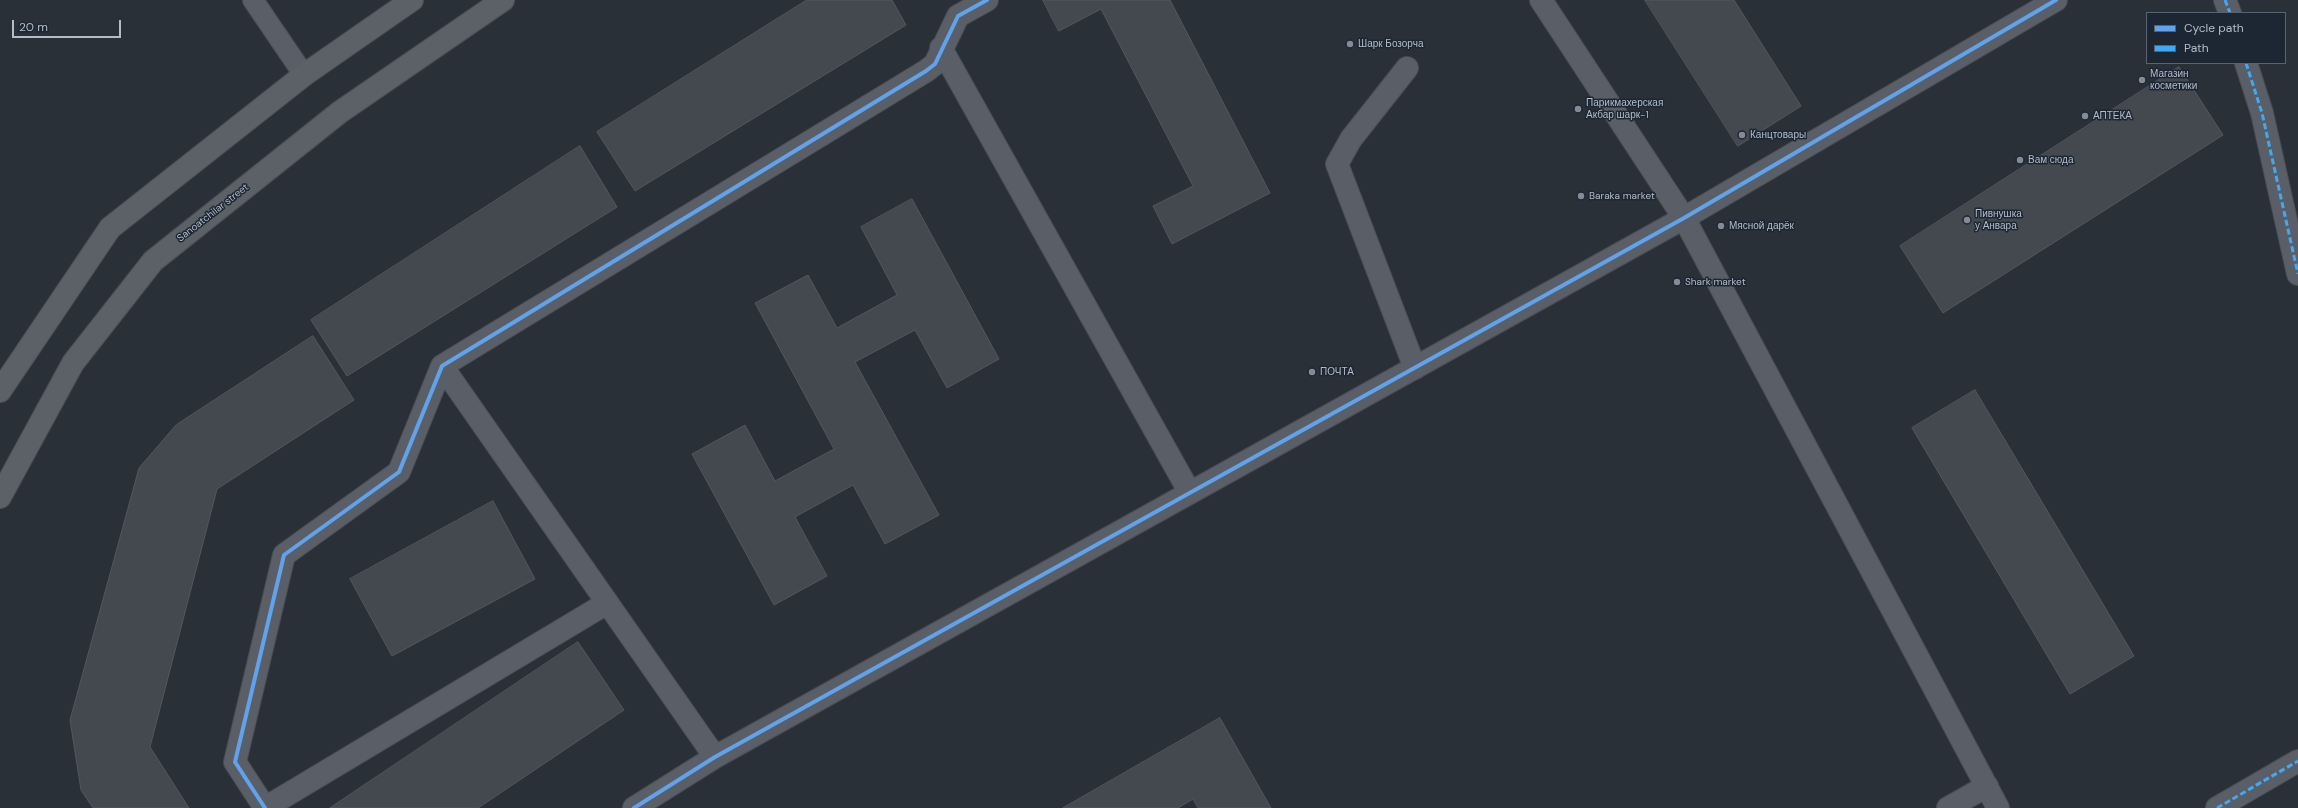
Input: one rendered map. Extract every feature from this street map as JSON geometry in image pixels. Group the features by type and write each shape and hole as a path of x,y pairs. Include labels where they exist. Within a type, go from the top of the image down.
{"main road":[{"path":"0,390 110,228 304,75 412,0"},
{"name":"Sanoatchilar street","path":"0,497 73,363 153,260 340,112 503,0"}],"street":[{"path":"607,603 265,808 235,762 284,555 399,472 442,366 926,71 935,64 958,16 987,0"},
{"path":"1541,0 1684,218 1998,808"},
{"path":"634,808 715,757 1684,218 2056,0"},
{"path":"2225,0 2230,12"},
{"path":"942,48 1190,492"},
{"path":"2246,64 2262,113 2298,274"},
{"path":"1407,68 1350,139 1337,164 1415,368"},
{"path":"442,366 715,757"},
{"path":"2217,808 2298,761"},
{"path":"1948,808 1987,786"}],"lane":[{"path":"253,0 304,75"}],"building":[{"path":"807,0 892,0 906,25 635,191 597,132"},
{"path":"1043,0 1170,0 1270,193 1172,244 1153,206 1193,186 1101,9 1059,31"},
{"path":"1645,0 1734,0 1801,106 1738,146"},
{"path":"2179,67 2223,135 1943,313 1900,246"},
{"path":"580,146 617,207 347,376 311,320"},
{"path":"912,199 999,359 947,388 915,330 855,362 939,515 885,544 853,485 795,517 827,576 774,605 692,454 745,425 775,481 834,449 755,303 808,275 837,328 897,295 861,227"},
{"path":"313,336 354,400 217,489 150,747 189,808 93,808 81,790 70,720 139,468 176,425"},
{"path":"1975,390 2134,656 2070,694 1912,428"},
{"path":"493,501 535,579 392,656 350,579"},
{"path":"578,642 624,710 478,808 330,808"},
{"path":"1220,718 1271,808 1198,808 1193,799 1178,808 1063,808"}],"marked path":[{"path":"2225,0 2230,12"},
{"path":"2246,64 2262,113 2298,274"},
{"path":"2217,808 2298,761"}],"cycle path":[{"path":"265,808 235,762 284,555 399,472 442,366 926,71 935,64 958,16 987,0"},
{"path":"634,808 715,757 1684,218 2056,0"}],"place":[{"name":"Шарк Бозорча","path":"1350,44"},
{"name":"Магазин косметики","path":"2142,80"},
{"name":"Парикмахерская Акбар шарк-1","path":"1578,109"},
{"name":"АПТЕКА","path":"2085,116"},
{"name":"Канцтовары","path":"1742,135"},
{"name":"Вам сюда","path":"2020,160"},
{"name":"Baraka market","path":"1581,196"},
{"name":"Пивнушка у Анвара","path":"1967,220"},
{"name":"Мясной дарёк","path":"1721,226"},
{"name":"Shark market","path":"1677,282"},
{"name":"ПОЧТА","path":"1312,372"}]}
